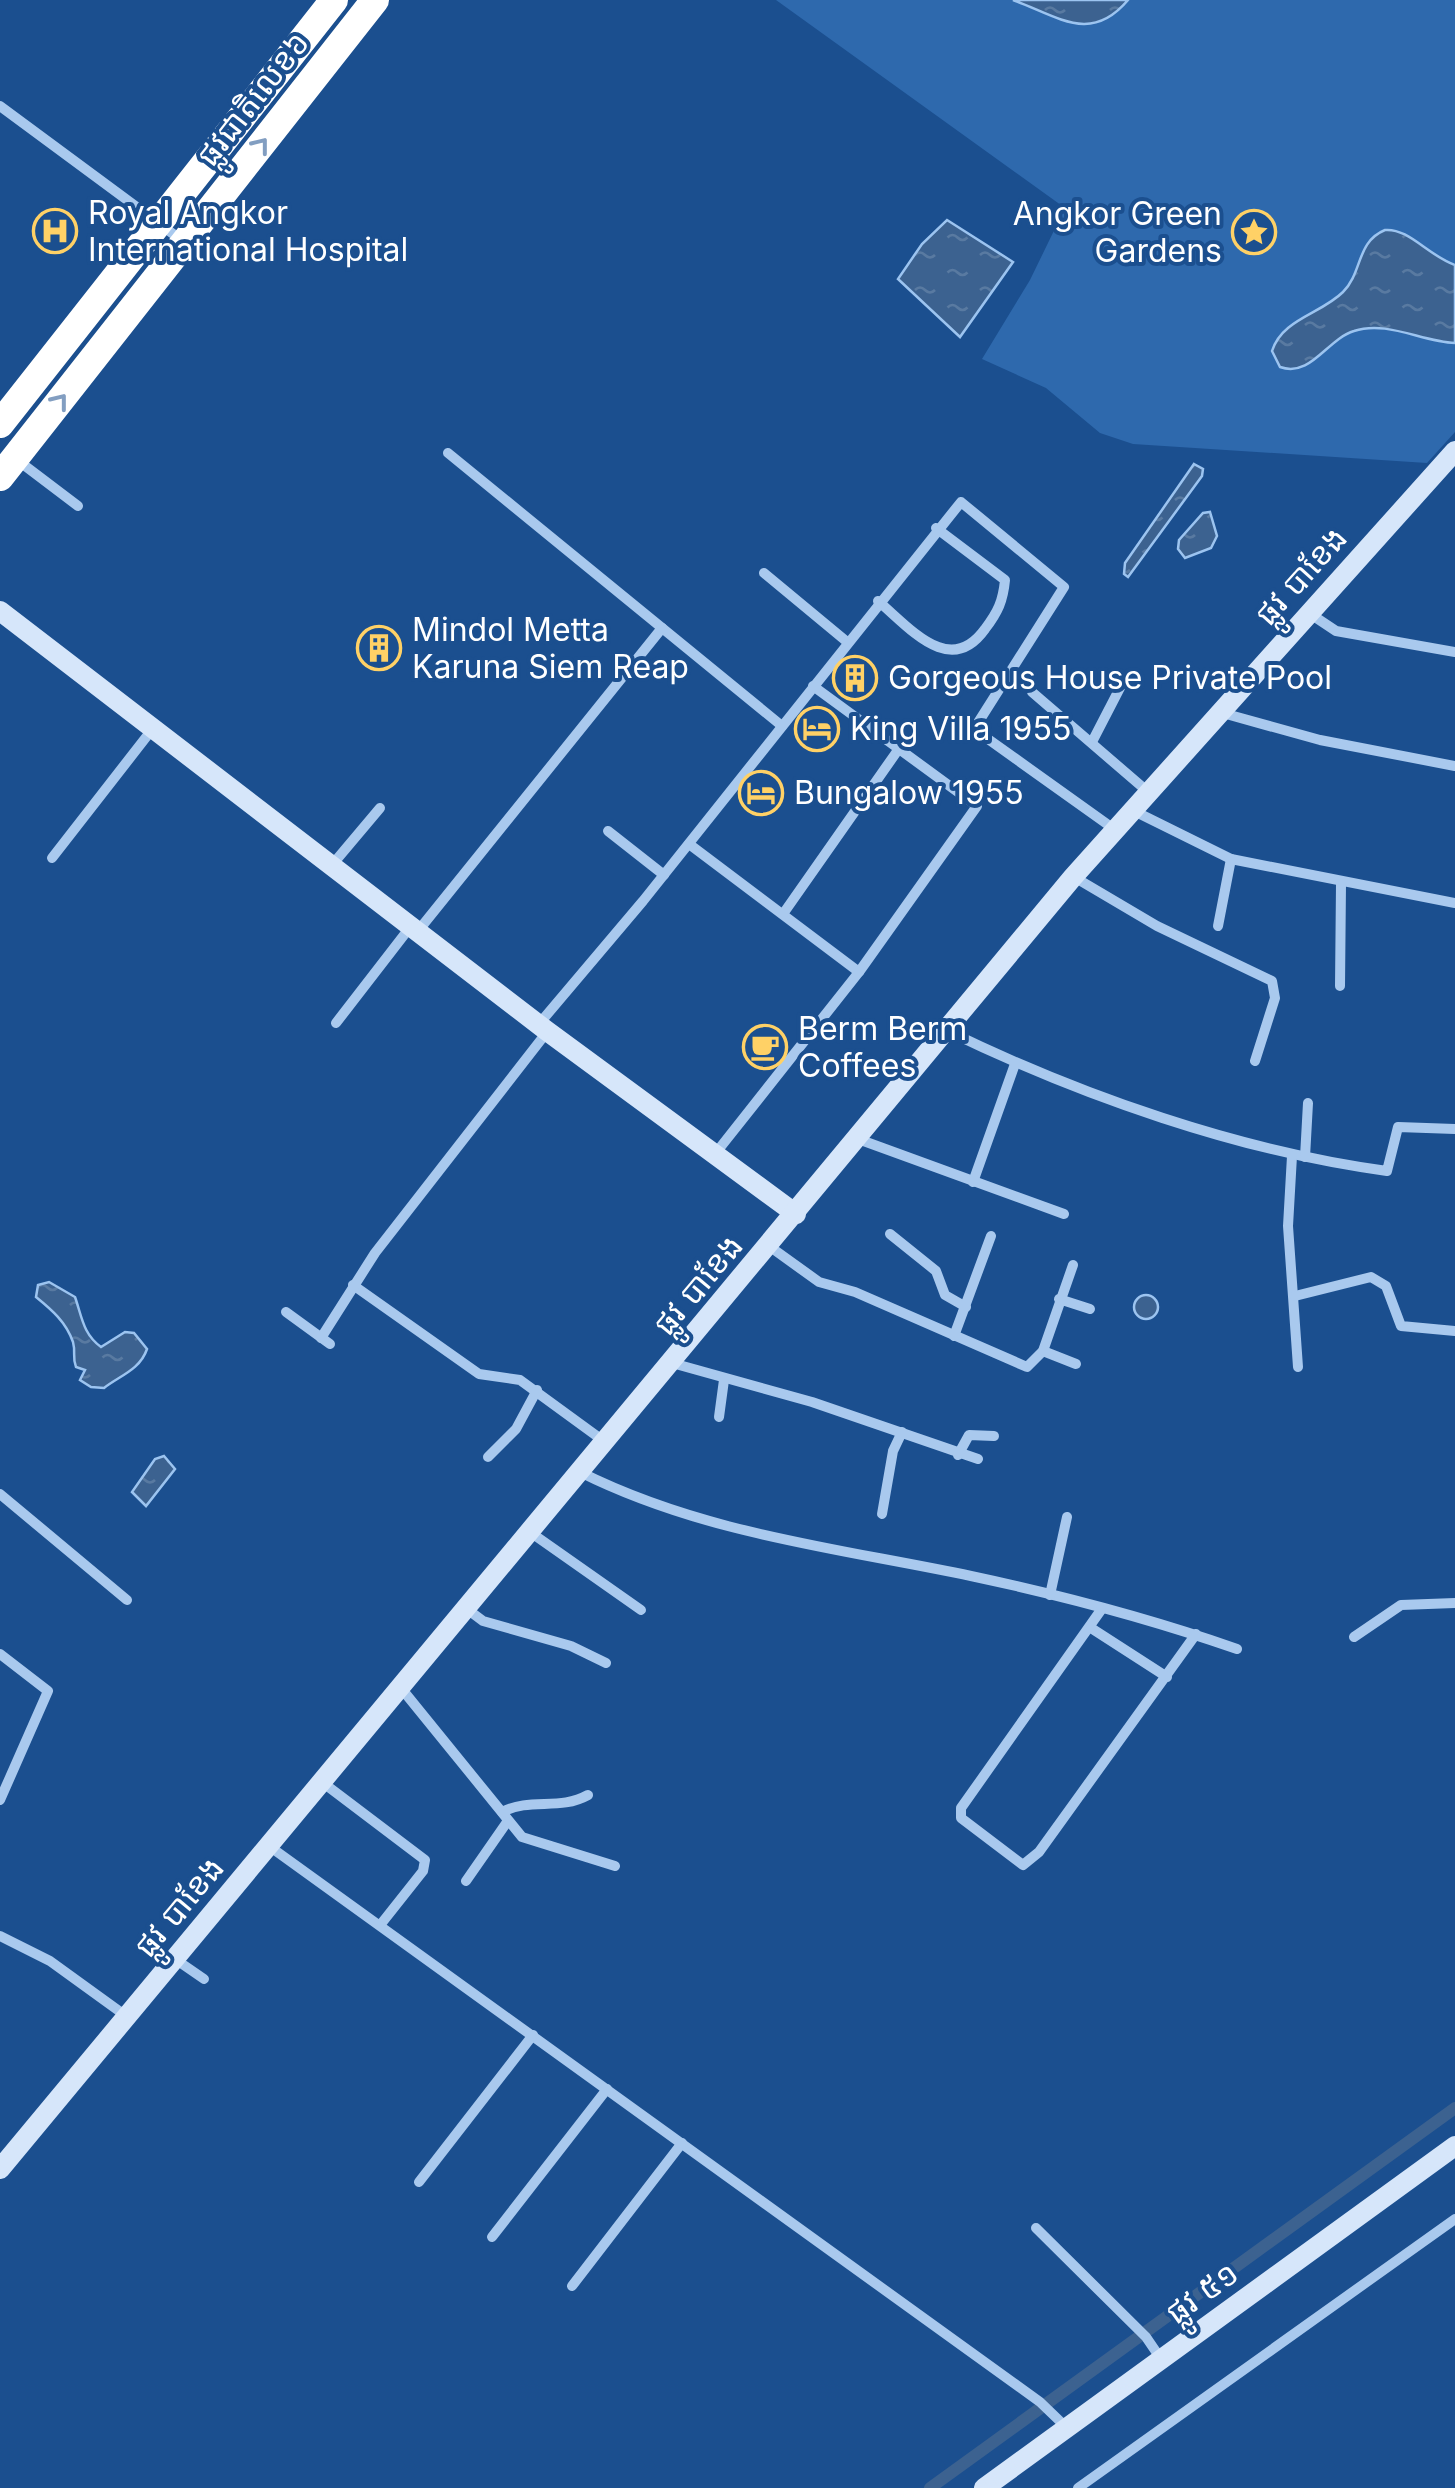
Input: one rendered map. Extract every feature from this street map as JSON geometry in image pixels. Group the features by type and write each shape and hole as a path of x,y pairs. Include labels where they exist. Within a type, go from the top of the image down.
{"highway":[{"name":"ផ្លូវជាតិលេខ៦","path":"0,424 334,0"},
{"name":"ផ្លូវជាតិលេខ៦","path":"8,468 375,0"}],"street":[{"path":"0,106 184,242"},
{"name":"ផ្លូវ បាខែង","path":"0,2169 1073,877 1146,791 1455,451"},
{"path":"448,453 782,726"},
{"path":"8,468 78,506"},
{"path":"286,1312 325,1341 353,1285 543,1028 951,508 964,503 1064,587 973,727 1114,830"},
{"path":"878,601 941,650 958,651 980,637 1002,604 1005,580 936,528"},
{"path":"764,573 846,641"},
{"path":"0,611 543,1028 796,1214"},
{"path":"1308,612 1336,630 1455,652"},
{"path":"336,1023 662,628"},
{"path":"1092,742 1122,684"},
{"path":"715,1154 859,972 977,806 813,686"},
{"path":"1032,692 1146,791"},
{"path":"1218,712 1320,740 1455,766"},
{"path":"52,858 154,727"},
{"path":"783,914 898,750"},
{"path":"332,865 380,808"},
{"path":"1131,809 1230,859 1341,884 1455,903"},
{"path":"608,831 664,875"},
{"path":"689,844 859,972"},
{"path":"1218,926 1230,859"},
{"path":"1073,877 1156,926 1272,981 1275,998 1255,1061"},
{"path":"1340,986 1341,884"},
{"path":"948,1031 1015,1064 1298,1156 1388,1171 1398,1126 1455,1129"},
{"path":"973,1182 1015,1064"},
{"path":"1298,1368 1288,1226 1308,1103"},
{"path":"858,1139 1064,1214"},
{"path":"890,1234 936,1270 944,1295 966,1306"},
{"path":"954,1336 991,1236"},
{"path":"769,1246 819,1282 855,1292 1027,1367 1043,1351 1073,1265"},
{"path":"1295,1296 1372,1276 1386,1286 1401,1326 1455,1331"},
{"path":"353,1285 479,1374 520,1380 606,1442"},
{"path":"1059,1299 1090,1309"},
{"path":"1043,1351 1076,1364"},
{"path":"672,1362 978,1459"},
{"path":"720,1417 724,1380"},
{"path":"488,1457 516,1429 537,1390"},
{"path":"882,1514 893,1450 902,1432"},
{"path":"958,1454 969,1435 994,1436"},
{"path":"580,1472 646,1503 705,1523 1050,1595 1238,1649"},
{"path":"0,1494 128,1600"},
{"path":"1050,1595 1067,1518"},
{"path":"530,1532 642,1610"},
{"path":"1354,1637 1409,1602 1455,1603"},
{"path":"467,1609 483,1621 570,1646 606,1663"},
{"path":"1101,1610 961,1808 961,1818 1023,1865 1039,1852 1196,1634"},
{"path":"1091,1628 1167,1677"},
{"path":"0,1654 48,1691 0,1800"},
{"path":"401,1688 504,1817 530,1842 615,1866"},
{"path":"322,1782 424,1860 425,1868 381,1924"},
{"path":"466,1881 504,1817 526,1802 566,1805 588,1795"},
{"path":"269,1846 1040,2402 1061,2424"},
{"path":"0,1936 60,1967 127,2016"},
{"path":"175,1959 204,1979"},
{"path":"418,2182 533,2035"},
{"path":"492,2237 608,2089"},
{"path":"572,2286 682,2143"},
{"name":"ផ្លូវ ៥១","path":"984,2488 1153,2347 1455,2146"},
{"path":"1078,2488 1455,2219"},
{"path":"1036,2228 1153,2347"}],"shaded area":[{"name":"Angkor Green Gardens","path":"776,0 1455,0 1455,432 1427,463 1133,444 1100,433 1046,388 982,359 1030,280 1065,208"}],"water":[{"path":"1013,0 1128,0 1101,21 1087,24 1060,19"},
{"path":"947,220 1013,262 960,337 898,279 922,244"},
{"path":"1385,230 1402,233 1455,265 1455,343 1366,328 1344,335 1310,363 1291,369 1280,367 1272,351 1277,340 1293,324 1343,292 1369,242"},
{"path":"1194,464 1203,469 1202,476 1128,577 1124,574 1125,563"},
{"path":"1210,512 1217,536 1211,548 1185,558 1178,549 1179,540 1203,513"},
{"path":"49,1282 75,1297 87,1331 101,1347 125,1332 134,1333 147,1349 144,1356 104,1388 91,1387 80,1380 85,1370 76,1367 70,1335 58,1317 36,1297 38,1285"},
{"path":"1146,1295 1158,1307 1146,1319 1134,1307"},
{"path":"164,1456 175,1469 146,1506 132,1492 155,1459"}],"waterway":[{"path":"930,2488 1455,2108"}],"place":[{"name":"Royal Angkor International Hospital","path":"55,231"},
{"name":"Angkor Green Gardens","path":"1254,232"},
{"name":"Mindol Metta Karuna Siem Reap","path":"379,648"},
{"name":"Gorgeous House Private Pool","path":"855,678"},
{"name":"King Villa 1955","path":"817,729"},
{"name":"Bungalow 1955","path":"761,793"},
{"name":"Berm Berm Coffees","path":"765,1047"}]}
